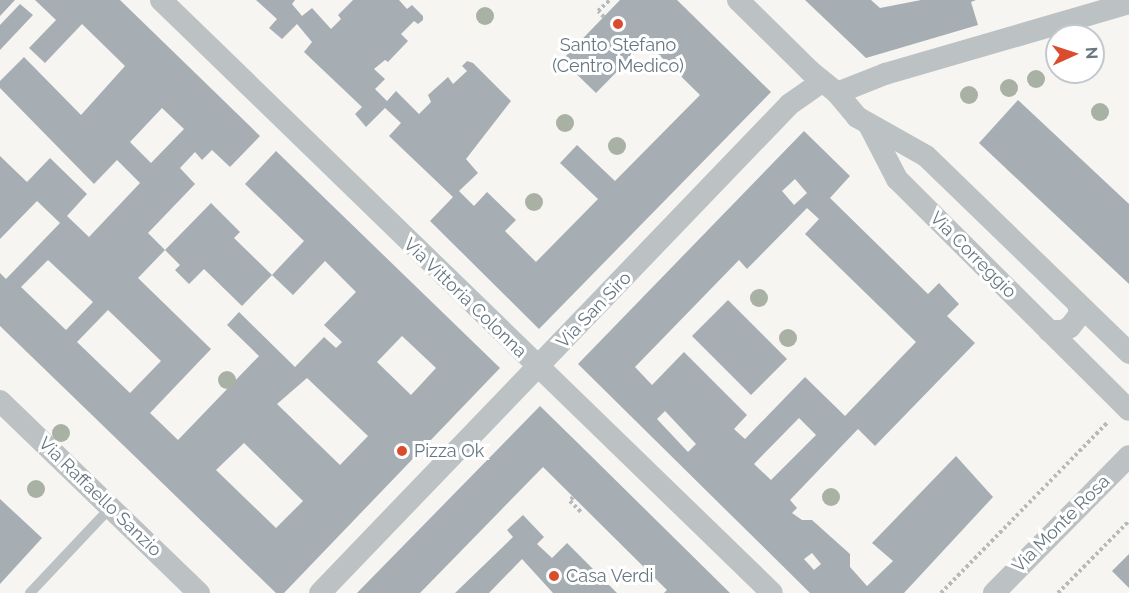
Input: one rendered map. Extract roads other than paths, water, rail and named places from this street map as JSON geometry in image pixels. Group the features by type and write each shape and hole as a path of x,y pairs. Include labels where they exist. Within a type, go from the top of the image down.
{"street":[{"name":"Via Vittoria Colonna","path":"161,0 771,593"},
{"name":"Via Correggio","path":"738,0 869,125 926,156 1129,353"},
{"name":"Via San Siro","path":"320,593 538,369 790,104 829,87 885,74 1129,3"},
{"name":"Via Correggio","path":"869,125 897,179 1049,331 1121,414"},
{"path":"897,179 904,167 914,159 926,156"},
{"path":"1049,331 1063,331 1070,327 1080,314 1078,304"},
{"name":"Via Raffaello Sanzio","path":"0,401 199,593"},
{"name":"Via Monte Rosa","path":"993,593 1129,456"}],"lane":[{"path":"30,593 111,507"}],"place":[{"name":"Santo Stefano (Centro Medico)","path":"618,24"},
{"name":"Pizza Ok","path":"402,451"},
{"name":"Casa Verdi","path":"554,576"}]}
